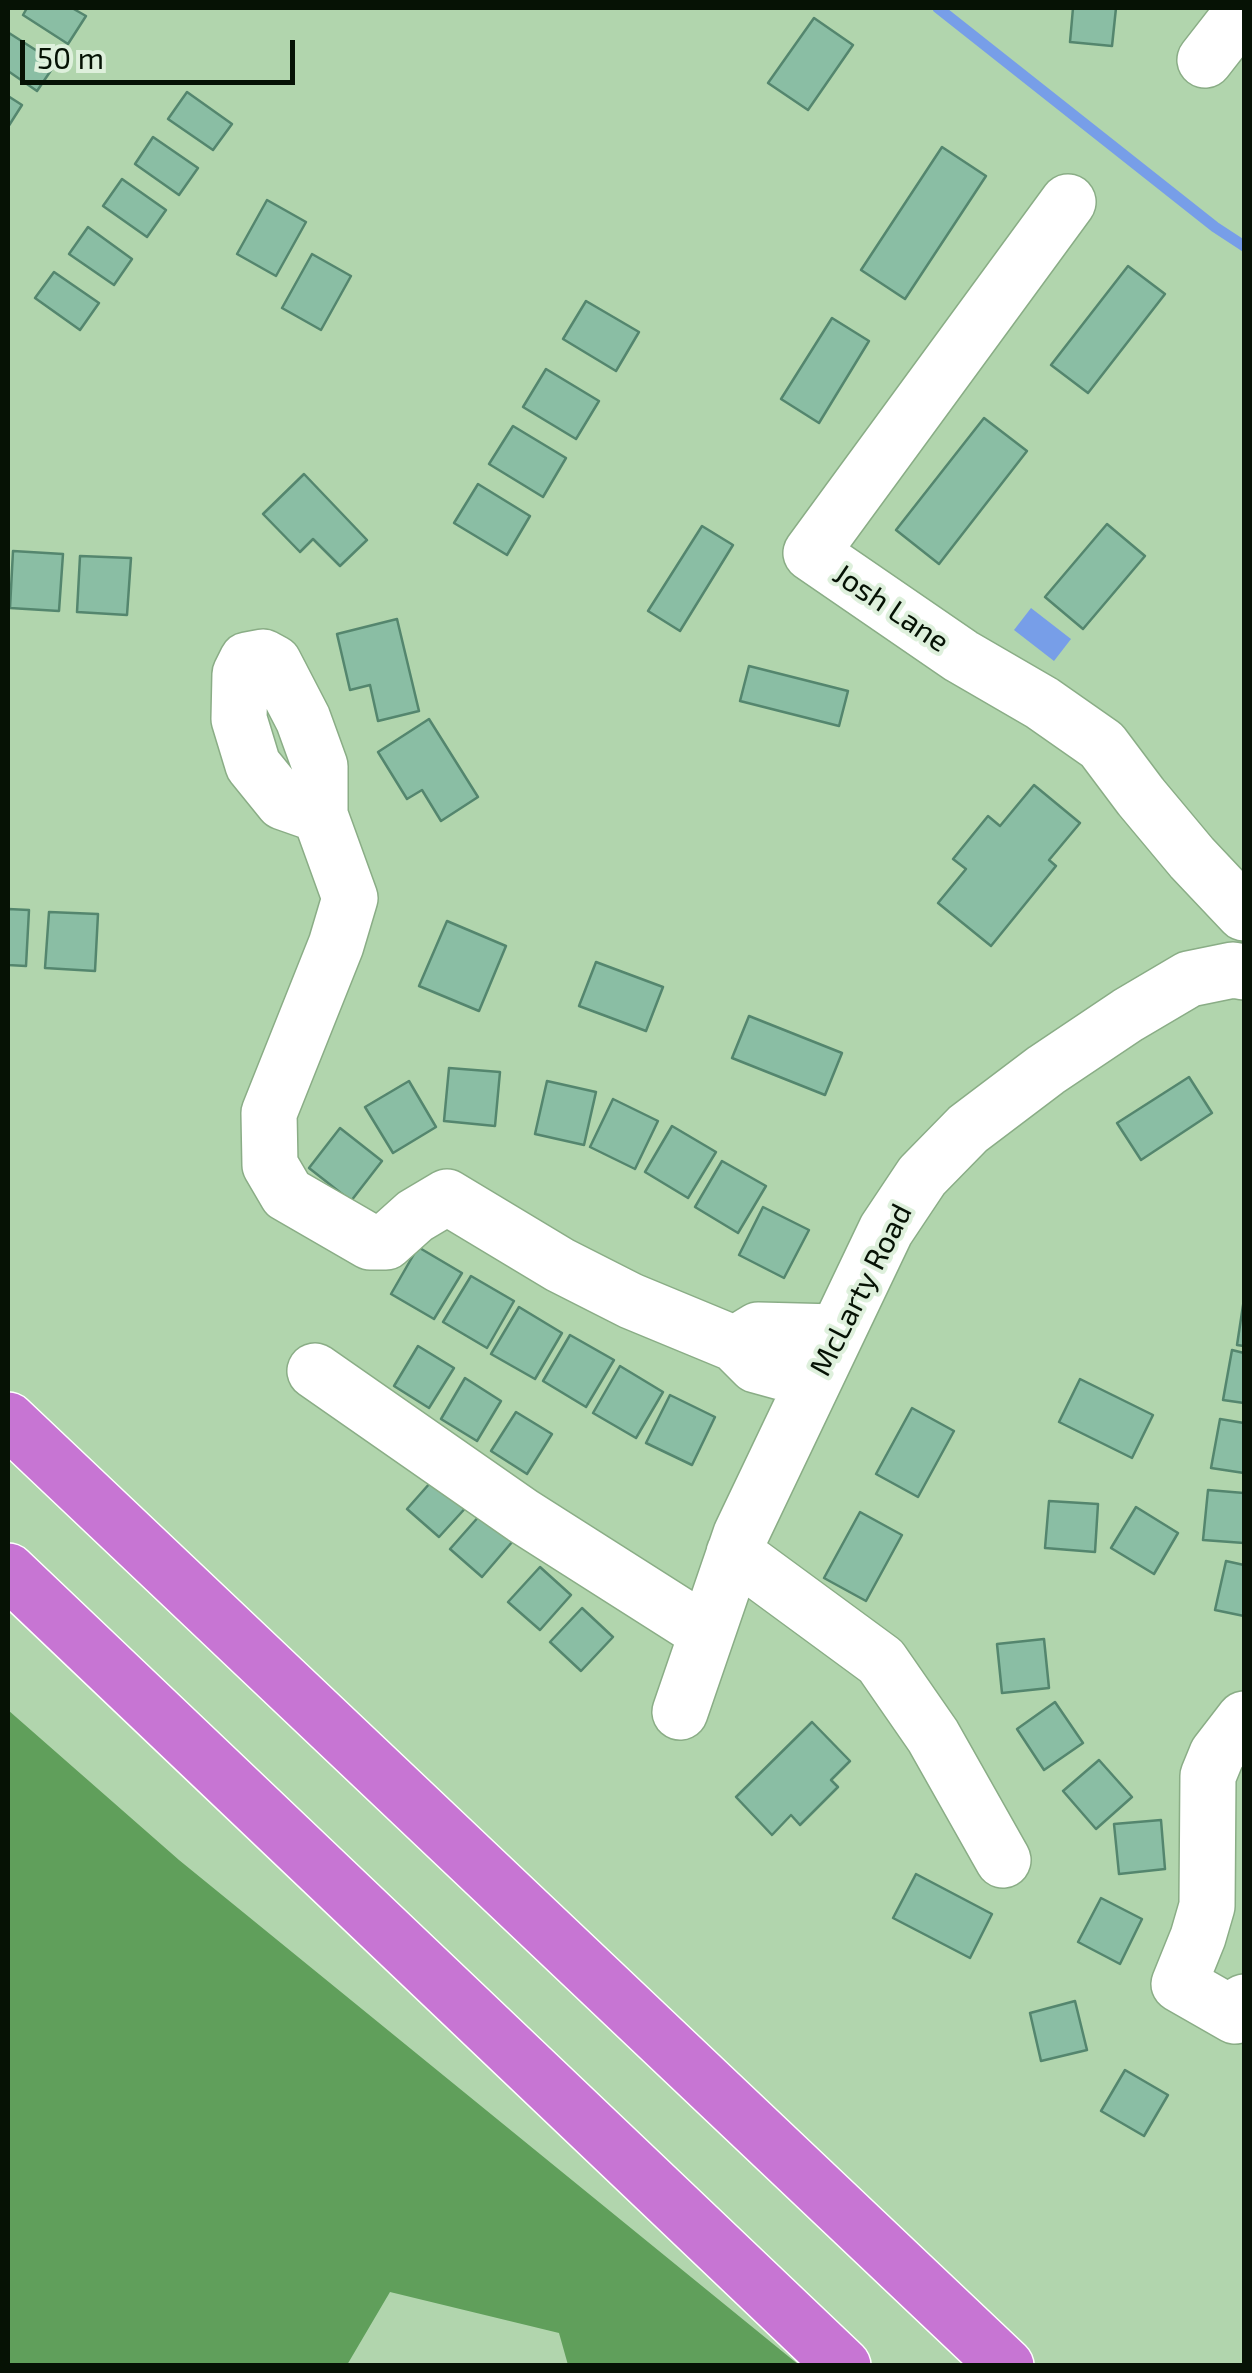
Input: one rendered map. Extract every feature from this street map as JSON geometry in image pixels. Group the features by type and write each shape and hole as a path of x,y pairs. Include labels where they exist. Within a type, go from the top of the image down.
{"highway":[{"path":"8,1420 1006,2366"},
{"path":"8,1571 843,2366"}],"street":[{"path":"1205,60 1244,10"},
{"name":"Josh Lane","path":"1068,202 811,553 961,656 1042,703 1102,745 1140,798 1244,913"},
{"path":"320,815 350,898 336,945 269,1113 270,1165 287,1194 370,1242 386,1242 415,1216 448,1197 560,1264 631,1300 735,1344 756,1365 814,1381"},
{"name":"McLarty Road","path":"680,1712 741,1534 886,1230 922,1176 968,1129 1095,1037 1190,978 1233,970 1244,972"},
{"path":"735,1344 758,1330 837,1332"},
{"path":"316,1371 524,1516 707,1633"},
{"path":"734,1553 881,1661 932,1736 1003,1860"},
{"path":"1244,1719 1217,1754 1208,1776 1207,1906 1178,1984 1235,2016 1244,2002"}],"green space":[{"path":"8,1710 179,1860 799,2365 568,2365 559,2333 390,2292 347,2365 8,2365"}],"water":[{"path":"1031,608 1071,639 1054,661 1014,630"}],"building":[{"path":"27,8 72,8 86,16 68,44 23,15"},
{"path":"1073,8 1116,8 1112,46 1070,42"},
{"path":"814,18 853,45 808,110 768,83"},
{"path":"9,33 56,63 37,91 8,71"},
{"path":"187,92 232,124 213,150 168,119"},
{"path":"8,96 22,105 8,127"},
{"path":"153,137 198,168 179,195 135,164"},
{"path":"942,147 986,176 905,299 861,270"},
{"path":"122,179 166,210 147,237 103,206"},
{"path":"267,200 306,222 276,276 237,254"},
{"path":"88,227 132,259 114,285 69,254"},
{"path":"312,254 351,276 321,330 282,308"},
{"path":"1128,266 1165,294 1088,393 1051,365"},
{"path":"54,272 99,303 80,330 35,298"},
{"path":"586,301 639,332 616,371 563,339"},
{"path":"832,318 869,341 819,423 781,399"},
{"path":"546,369 599,401 576,439 523,407"},
{"path":"984,418 1027,451 939,564 896,530"},
{"path":"513,426 566,458 543,497 489,464"},
{"path":"304,474 367,540 340,566 313,539 300,552 263,514"},
{"path":"478,484 530,516 507,555 454,523"},
{"path":"1107,524 1145,556 1083,629 1045,597"},
{"path":"702,526 733,545 680,631 648,611"},
{"path":"13,551 63,554 59,611 10,608"},
{"path":"80,556 131,558 127,615 77,612"},
{"path":"397,619 419,711 378,721 370,685 350,690 337,634"},
{"path":"749,666 848,691 839,726 740,701"},
{"path":"429,719 478,797 441,821 422,790 407,799 378,752"},
{"path":"1034,785 1080,823 1049,860 1056,866 991,946 938,903 966,869 953,859 988,816 1000,826"},
{"path":"8,909 29,910 26,966 8,965"},
{"path":"49,912 98,914 95,971 45,968"},
{"path":"447,921 506,946 479,1011 419,986"},
{"path":"596,962 663,987 646,1031 579,1006"},
{"path":"749,1016 842,1053 825,1095 732,1058"},
{"path":"449,1068 500,1072 495,1126 444,1121"},
{"path":"1189,1077 1212,1113 1141,1160 1117,1123"},
{"path":"409,1081 436,1127 393,1153 365,1107"},
{"path":"547,1081 596,1092 584,1145 535,1134"},
{"path":"613,1099 658,1121 635,1169 590,1147"},
{"path":"672,1126 716,1152 688,1198 645,1172"},
{"path":"340,1128 382,1161 351,1201 309,1168"},
{"path":"722,1161 766,1186 738,1233 695,1207"},
{"path":"763,1207 809,1230 784,1278 739,1255"},
{"path":"418,1247 462,1273 434,1319 391,1294"},
{"path":"471,1276 514,1301 487,1348 443,1322"},
{"path":"1244,1299 1244,1346 1237,1345"},
{"path":"519,1307 562,1333 535,1379 491,1354"},
{"path":"570,1335 614,1360 586,1407 543,1381"},
{"path":"418,1346 454,1368 429,1408 394,1386"},
{"path":"1232,1350 1244,1353 1244,1403 1223,1400"},
{"path":"620,1366 663,1392 636,1438 593,1413"},
{"path":"465,1378 501,1401 477,1441 441,1419"},
{"path":"1080,1379 1153,1415 1132,1458 1059,1422"},
{"path":"670,1395 715,1417 692,1465 646,1443"},
{"path":"912,1408 954,1431 918,1497 876,1474"},
{"path":"516,1412 552,1434 527,1474 491,1451"},
{"path":"1220,1419 1244,1423 1244,1473 1211,1468"},
{"path":"438,1474 470,1503 439,1537 407,1509"},
{"path":"1208,1490 1244,1493 1244,1543 1203,1540"},
{"path":"1049,1501 1098,1504 1095,1552 1045,1548"},
{"path":"1136,1507 1178,1533 1154,1574 1111,1548"},
{"path":"860,1512 902,1535 866,1601 824,1578"},
{"path":"481,1514 513,1541 482,1577 450,1549"},
{"path":"1226,1561 1244,1565 1244,1616 1215,1610"},
{"path":"540,1567 571,1595 540,1630 508,1602"},
{"path":"582,1608 613,1637 581,1671 550,1642"},
{"path":"1044,1639 1049,1688 1002,1693 997,1644"},
{"path":"1055,1702 1083,1743 1044,1770 1017,1729"},
{"path":"812,1722 850,1761 831,1780 838,1787 800,1825 791,1815 772,1835 736,1797"},
{"path":"1099,1760 1132,1797 1096,1829 1063,1791"},
{"path":"1161,1820 1165,1869 1119,1874 1114,1824"},
{"path":"916,1874 992,1914 970,1958 893,1918"},
{"path":"1101,1898 1142,1919 1120,1964 1078,1942"},
{"path":"1075,2001 1087,2050 1041,2061 1030,2013"},
{"path":"1125,2070 1168,2095 1144,2136 1101,2111"}],"waterway":[{"path":"938,8 1244,246"}]}
